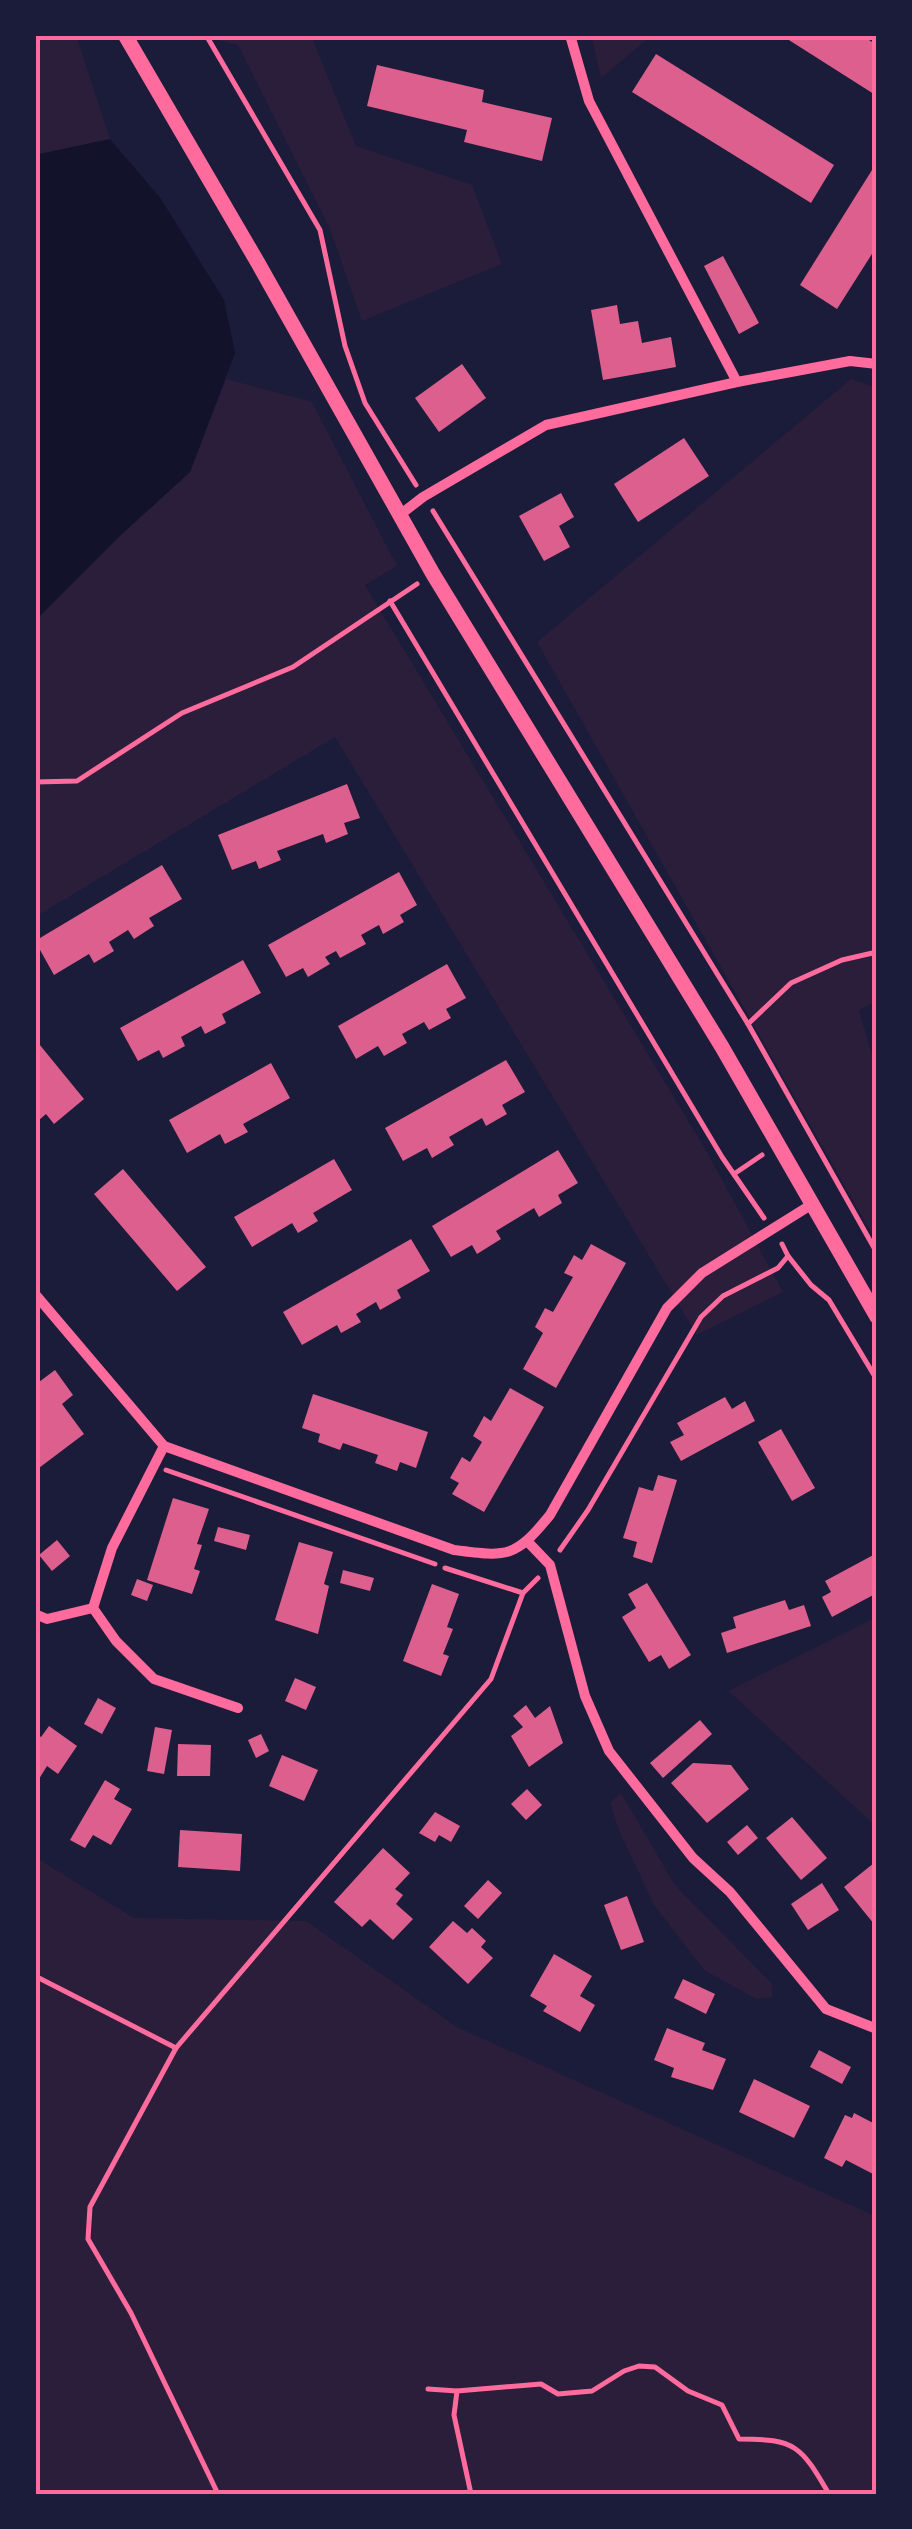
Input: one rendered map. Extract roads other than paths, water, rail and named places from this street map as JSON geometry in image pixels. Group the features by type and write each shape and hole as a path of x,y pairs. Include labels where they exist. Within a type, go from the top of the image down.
{"main road":[{"path":"125,35 433,574 814,1202 877,1317"}],"street":[{"path":"570,35 589,101 738,382"},
{"path":"401,514 546,425 850,361 877,364"},
{"path":"35,1294 164,1446 454,1550 500,1556 528,1542 550,1515 667,1308 702,1272 814,1202"},
{"path":"93,1608 112,1548 164,1446"},
{"path":"528,1542 550,1565 585,1696 609,1752 693,1858 730,1892 826,2009 877,2029"},
{"path":"35,1614 47,1619 93,1608"},
{"path":"93,1608 116,1641 154,1678 238,1708"}]}
